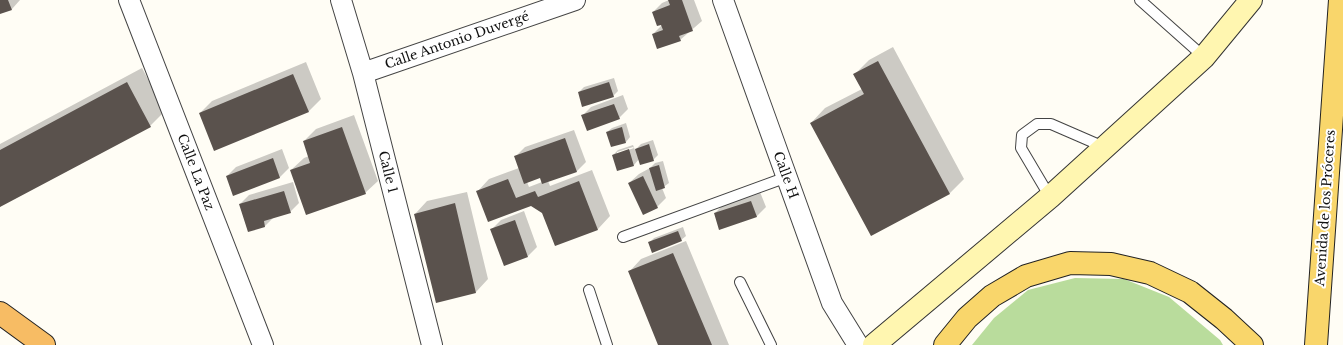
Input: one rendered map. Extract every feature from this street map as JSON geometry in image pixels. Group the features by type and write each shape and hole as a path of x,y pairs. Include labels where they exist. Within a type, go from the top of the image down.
{"highway":[{"path":"0,313 44,345"}],"main road":[{"path":"874,345 1050,197 1204,57 1251,0"},
{"name":"Avenida de los Próceres","path":"1316,345 1340,0"},
{"path":"945,345 948,338 967,318 992,296 1026,276 1070,263 1111,264 1150,273 1190,292 1224,319 1252,345"}],"street":[{"name":"Calle La Paz","path":"129,0 263,345"},
{"name":"Calle 1","path":"341,0 363,73 432,345"},
{"name":"Calle Antonio Duvergé","path":"363,73 574,0"},
{"name":"Calle H","path":"723,0 832,303 858,345"}],"lane":[{"path":"1140,0 1204,57"},
{"path":"1050,197 1021,148 1022,135 1037,124 1050,124 1104,147"},
{"path":"623,237 787,177"},
{"path":"740,282 771,345"},
{"path":"589,290 607,345"}],"green space":[{"path":"1075,278 1124,279 1169,297 1220,340 1223,345 972,345 994,318 1028,290"}],"building":[{"path":"0,0 8,0 12,10 0,14"},
{"path":"668,0 682,0 693,31 679,36 681,41 657,49 652,34 663,30 661,25 657,26 652,12 670,5"},
{"path":"878,61 950,194 871,236 810,123 864,94 853,74"},
{"path":"293,74 309,112 214,151 199,113"},
{"path":"127,82 151,127 0,207 0,150"},
{"path":"609,82 614,97 582,107 578,92"},
{"path":"614,104 620,119 587,131 581,115"},
{"path":"342,127 366,194 306,215 290,170 310,163 303,141"},
{"path":"622,127 626,143 611,147 606,132"},
{"path":"565,138 577,172 542,184 540,178 524,184 514,156"},
{"path":"649,144 654,161 640,165 635,149"},
{"path":"629,149 634,166 617,171 612,155"},
{"path":"273,158 280,178 233,196 226,176"},
{"path":"659,165 665,188 656,191 649,168"},
{"path":"643,176 658,208 643,215 628,183"},
{"path":"508,179 516,198 535,191 538,197 579,181 598,230 555,246 542,213 531,206 488,222 476,191"},
{"path":"284,191 291,213 264,221 265,227 248,232 239,204"},
{"path":"751,201 757,217 719,230 714,213"},
{"path":"455,203 476,293 436,303 414,214"},
{"path":"515,220 528,257 504,266 490,229"},
{"path":"678,231 682,241 652,253 648,242"},
{"path":"673,253 712,345 658,345 628,271"}]}
